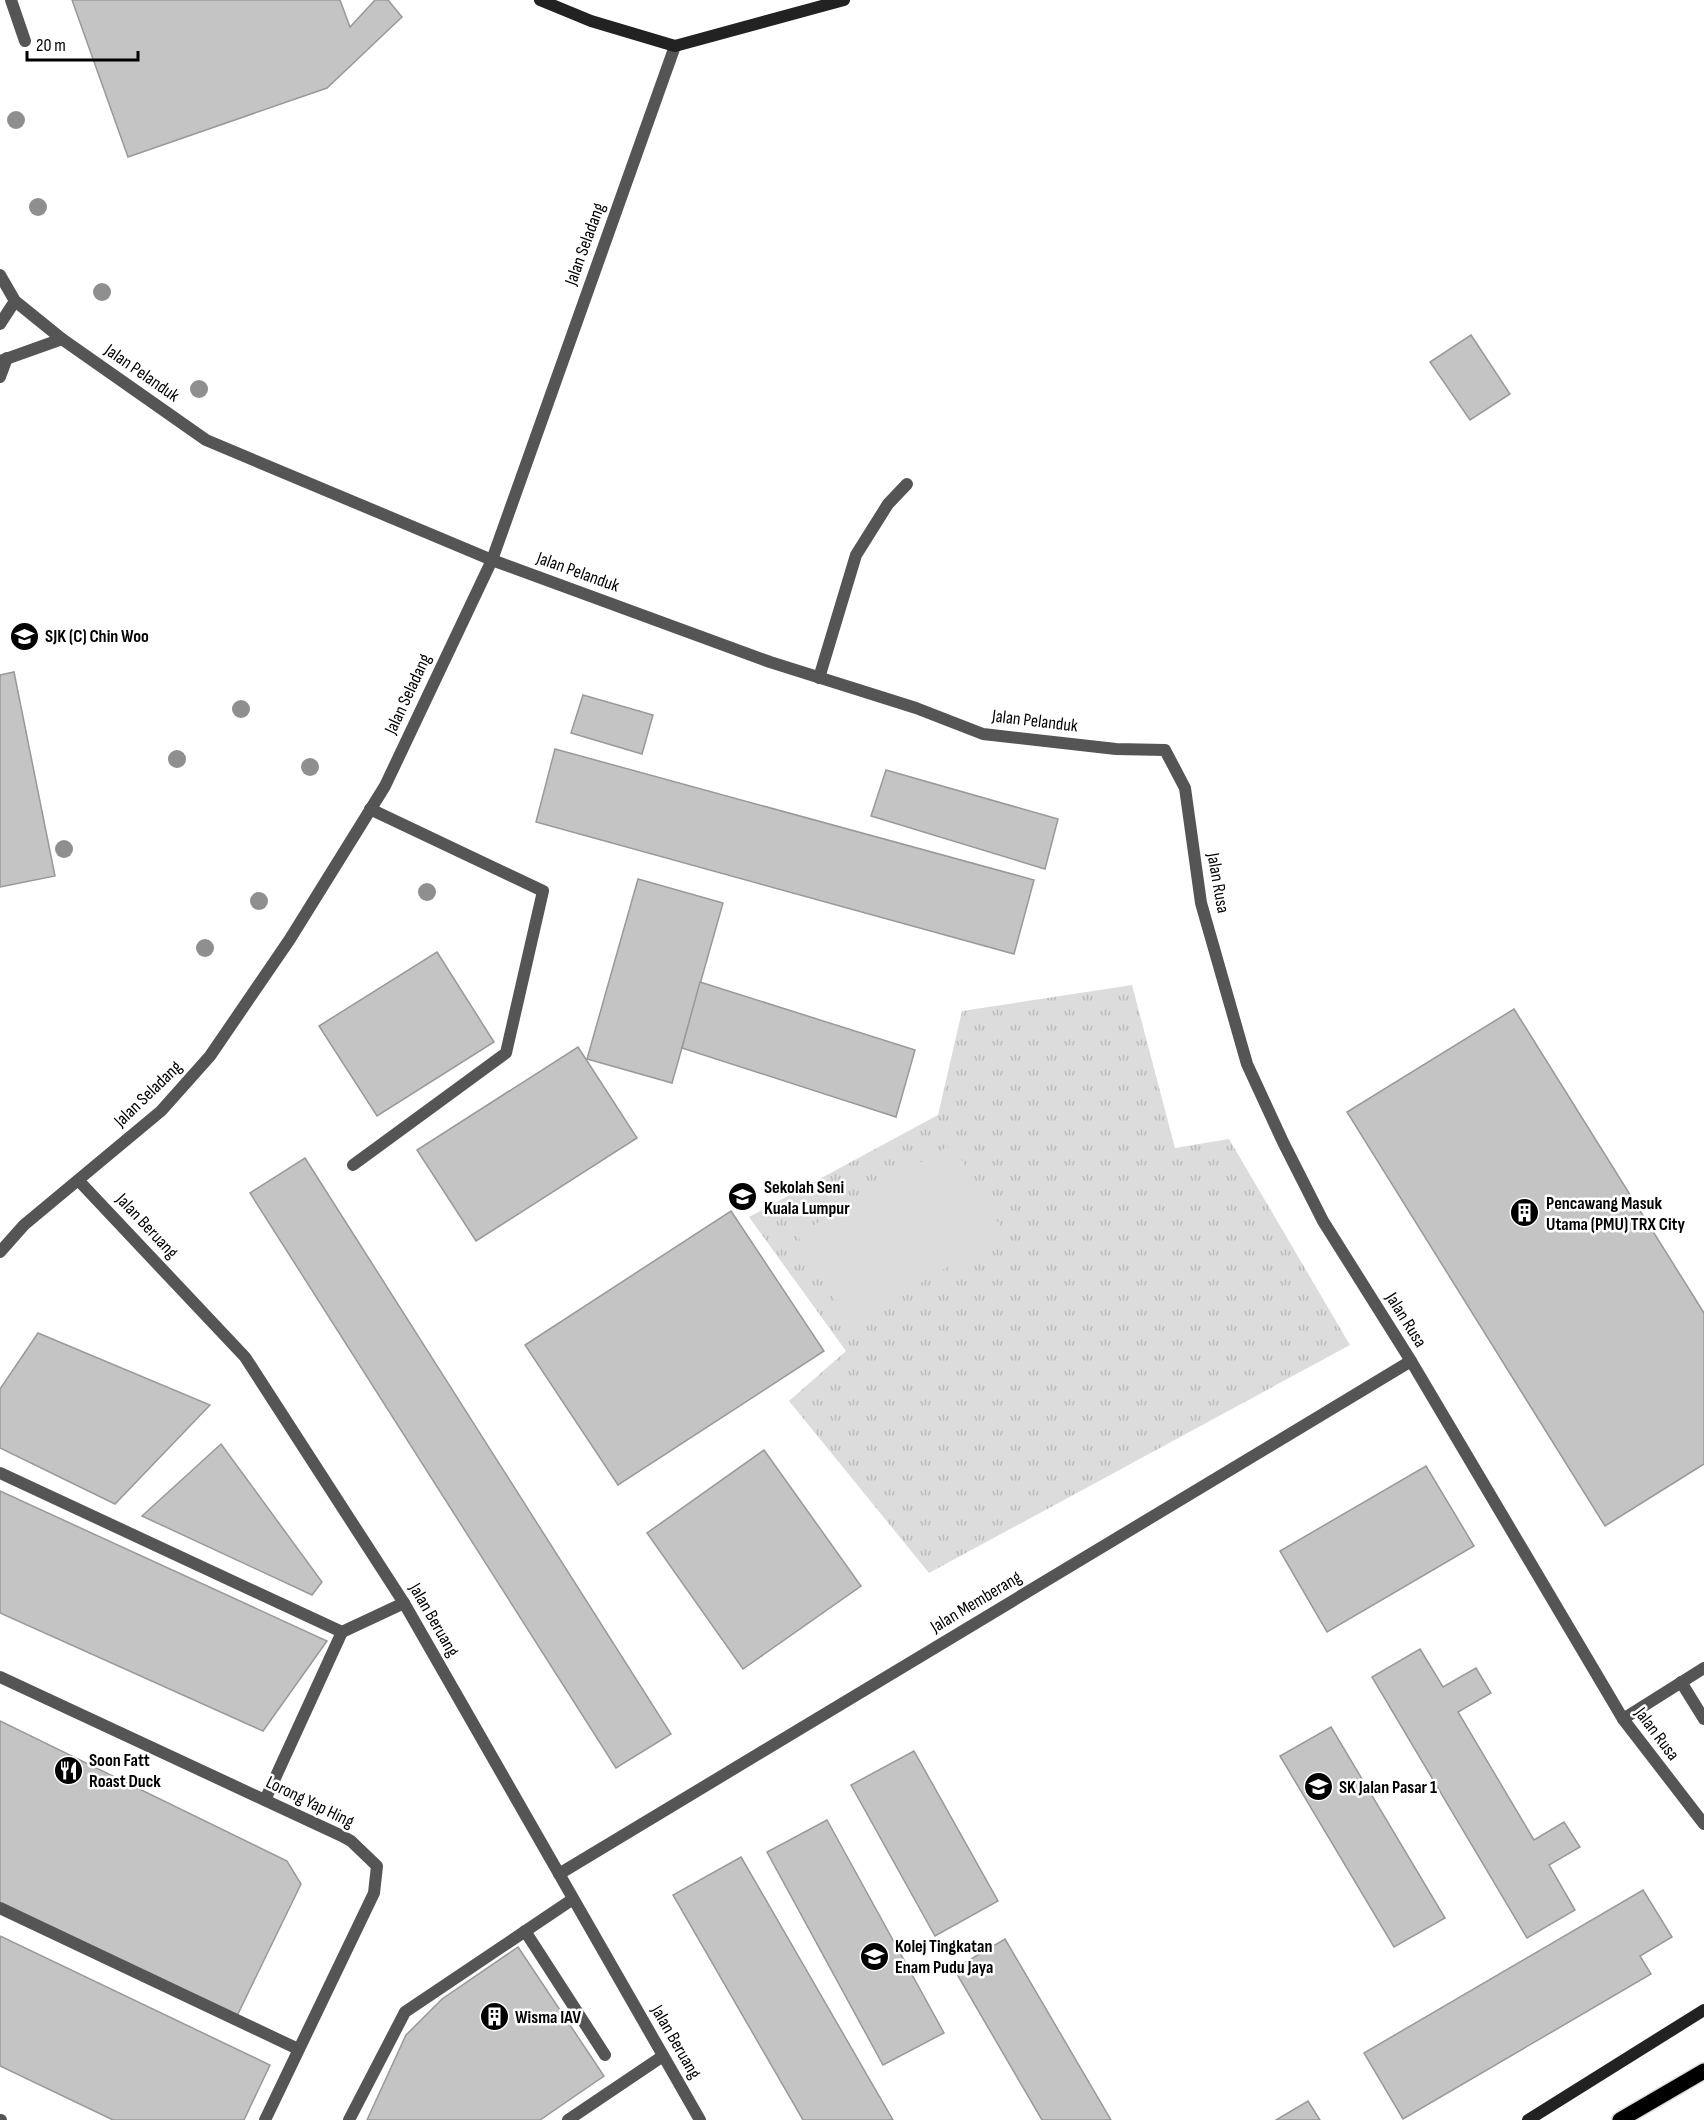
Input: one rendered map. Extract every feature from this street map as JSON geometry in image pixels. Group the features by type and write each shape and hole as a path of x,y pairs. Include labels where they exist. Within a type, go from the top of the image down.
{"main road":[{"path":"540,0 591,21 675,46 844,0"},
{"path":"1528,2120 1704,2010"},
{"path":"1620,2120 1704,2071"}],"street":[{"path":"11,0 25,40"},
{"name":"Jalan Seladang","path":"0,1252 24,1225 161,1111 210,1056 290,939 385,786 492,560 675,46"},
{"name":"Jalan Pelanduk","path":"0,275 15,301 62,339 206,440 492,560 770,662 916,708 982,734 1116,749 1165,750 1185,788"},
{"path":"0,324 15,301"},
{"path":"0,377 4,360 62,339"},
{"path":"819,678 856,555 888,504 907,484"},
{"name":"Jalan Rusa","path":"1185,788 1201,903 1247,1064 1323,1221 1411,1361 1623,1719 1704,1824"},
{"path":"353,1165 506,1053 543,891 370,809"},
{"name":"Jalan Beruang","path":"79,1180 245,1357 404,1603 700,2120"},
{"name":"Jalan Memberang","path":"559,1874 1411,1361"},
{"path":"0,1473 342,1632"},
{"path":"265,1800 342,1632 404,1603"},
{"path":"1623,1719 1704,1668"},
{"name":"Lorong Yap Hing","path":"0,1677 351,1840 377,1866 374,1893 265,2120"},
{"path":"1681,1682 1704,1719"},
{"path":"349,2120 405,2012 573,1899"},
{"path":"0,1908 298,2049"},
{"path":"525,1931 605,2055"},
{"path":"568,2120 663,2056"}],"green space":[{"path":"1132,985 1175,1148 1229,1139 1350,1345 929,1573 789,1401 846,1351 749,1217 938,1115 962,1011"},
{"path":"952,1144 1005,1234 849,1324 797,1235"}],"building":[{"path":"72,0 340,0 350,27 375,0 388,0 402,17 327,88 128,157"},
{"path":"1471,335 1510,394 1470,420 1430,362"},
{"path":"14,672 55,876 0,887 0,675"},
{"path":"583,695 653,715 642,754 571,733"},
{"path":"555,749 1034,880 1014,954 536,822"},
{"path":"886,770 1058,819 1045,869 871,816"},
{"path":"638,879 723,903 672,1083 587,1059"},
{"path":"437,952 494,1042 377,1116 319,1026"},
{"path":"700,982 915,1050 896,1117 682,1048"},
{"name":"Pencawang Masuk Utama (PMU) TRX City","path":"1514,1009 1704,1313 1704,1464 1605,1526 1347,1112"},
{"path":"578,1047 637,1138 476,1241 417,1150"},
{"path":"305,1158 671,1734 616,1768 250,1193"},
{"path":"731,1211 824,1351 618,1485 525,1345"},
{"path":"38,1333 210,1405 115,1504 0,1448 0,1389"},
{"path":"221,1444 322,1582 312,1595 142,1516"},
{"path":"764,1450 861,1586 743,1669 647,1533"},
{"path":"1426,1466 1474,1546 1327,1632 1280,1551"},
{"path":"0,1491 327,1641 263,1731 0,1613"},
{"path":"1420,1649 1443,1687 1476,1668 1491,1693 1458,1712 1534,1840 1564,1822 1580,1847 1549,1865 1575,1910 1527,1938 1372,1677"},
{"path":"0,1721 287,1861 301,1884 236,2018 0,1903"},
{"path":"1331,1727 1445,1918 1394,1947 1280,1756"},
{"path":"914,1751 998,1901 935,1936 851,1785"},
{"path":"827,1820 944,2033 883,2065 767,1852"},
{"path":"741,1857 893,2120 803,2120 673,1895"},
{"path":"1643,1890 1672,1937 1640,1956 1651,1974 1403,2119 1364,2053"},
{"path":"0,1936 270,2065 244,2120 113,2120 0,2066"},
{"path":"1005,1939 1111,2120 1042,2120 954,1969"},
{"name":"Wisma IAV","path":"518,1947 604,2076 540,2120 367,2120 406,2035 442,1999"},
{"path":"1308,2101 1320,2120 1276,2120"}],"place":[{"name":"SJK (C) Chin Woo","path":"24,636"},
{"name":"Sekolah Seni Kuala Lumpur","path":"743,1197"},
{"name":"Pencawang Masuk Utama (PMU) TRX City","path":"1525,1213"},
{"name":"Soon Fatt Roast Duck","path":"68,1770"},
{"name":"SK Jalan Pasar 1","path":"1318,1787"},
{"name":"Kolej Tingkatan Enam Pudu Jaya","path":"874,1956"},
{"name":"Wisma IAV","path":"494,2017"}]}
